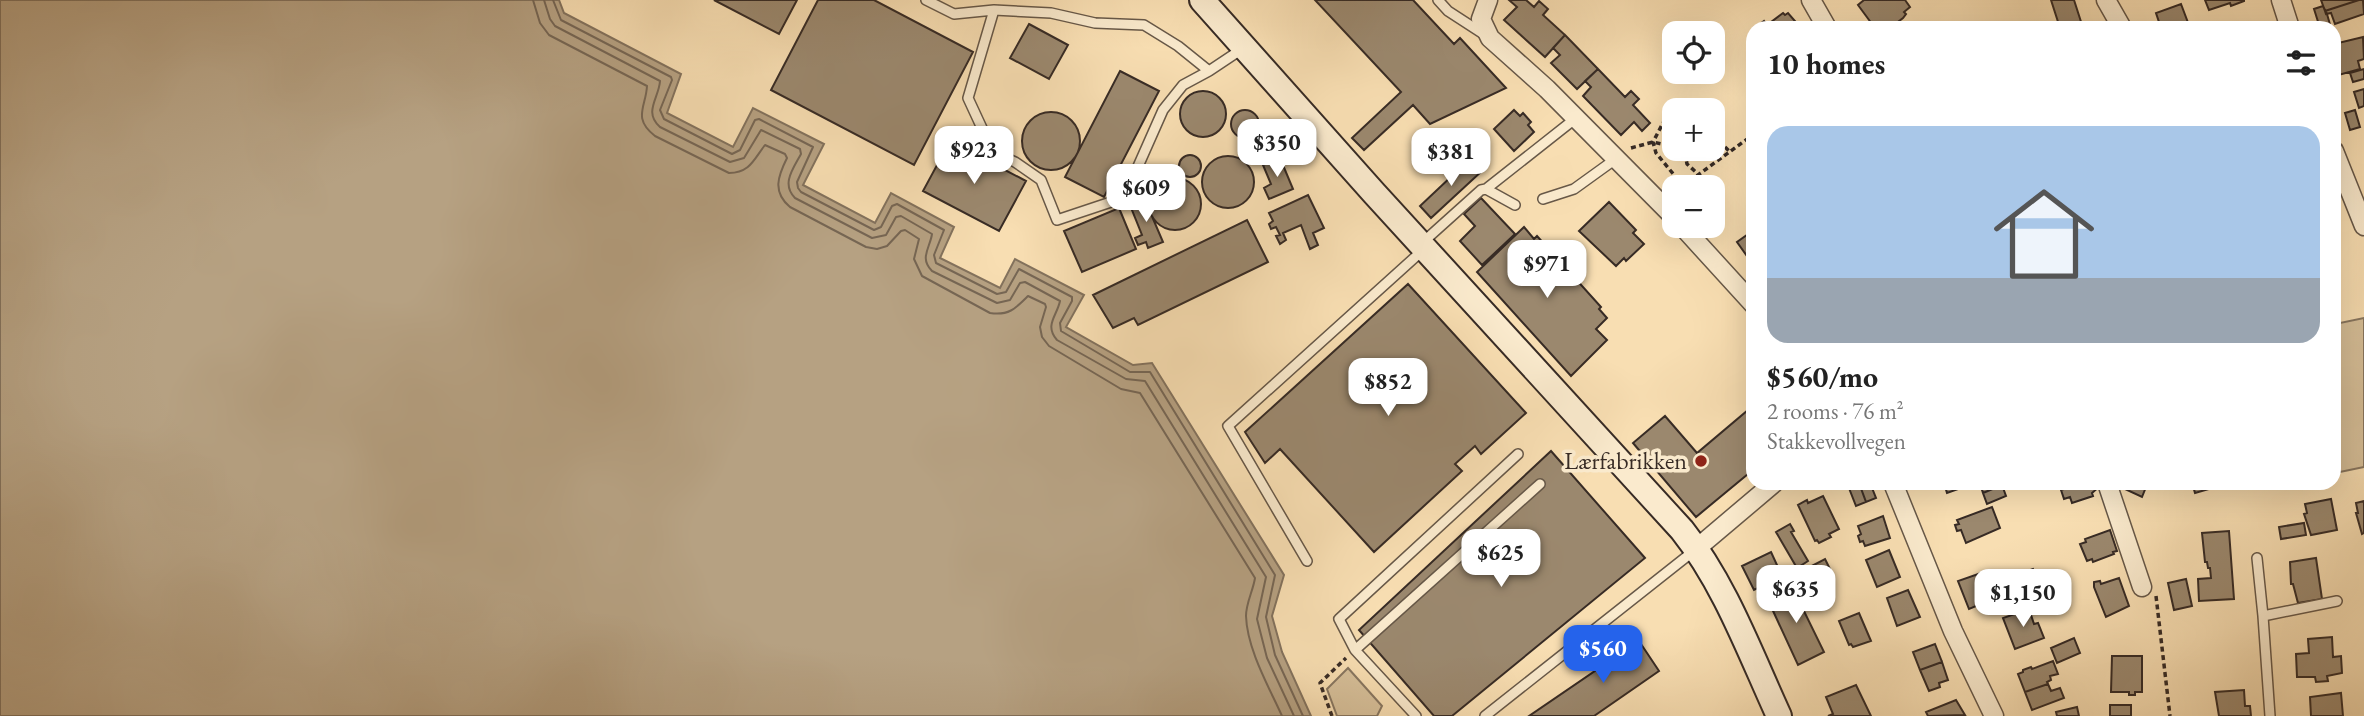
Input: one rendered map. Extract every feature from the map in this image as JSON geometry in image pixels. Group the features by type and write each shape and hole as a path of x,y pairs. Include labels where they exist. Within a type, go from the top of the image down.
{"street":[{"path":"1202,0 1423,247 1670,516 1696,549 1730,611 1779,716"},
{"path":"1488,0 1481,19 1490,38 1522,65 1662,205"},
{"path":"1811,0 1823,21"},
{"path":"2106,0 2118,21"},
{"path":"2281,0 2288,21"},
{"path":"2341,168 2364,226"},
{"path":"1693,238 1746,296"},
{"path":"1696,549 1766,490"},
{"path":"1896,490 1953,631 1994,716"},
{"path":"2109,490 2142,587"}],"lane":[{"path":"926,0 954,14 994,10 1051,13 1095,23 1144,25 1178,46 1209,71"},
{"path":"1029,12 1036,0"},
{"path":"1438,0 1448,11 1490,38"},
{"path":"994,10 968,98 993,152 1015,162 1041,180 1057,220 1111,202 1132,180 1163,110 1183,85 1243,48"},
{"path":"1307,562 1228,426 1423,247 1481,190 1486,189 1576,118"},
{"path":"1543,199 1574,189 1612,153"},
{"path":"1486,189 1515,205"},
{"path":"1416,716 1355,650 1339,619 1518,454"},
{"path":"1355,650 1540,484"},
{"path":"1485,716 1696,549"},
{"path":"2258,558 2270,716"},
{"path":"2263,616 2337,601"}],"path":[{"path":"1662,125 1653,142 1656,153 1673,175"},
{"path":"1687,161 1698,174 1746,139"},
{"path":"1632,147 1653,142 1662,144"},
{"path":"1725,147 1729,151"},
{"path":"2135,568 2145,573 2155,586 2171,716"},
{"path":"1332,716 1320,683 1355,650"}],"shaded area":[{"path":"2364,318 2364,467 2341,472 2341,323"},
{"path":"1348,668 1382,706 1377,716 1337,716 1327,689"}],"water":[{"path":"0,0 559,0 564,13 681,74 667,113 733,147 753,108 824,144 803,185 875,223 891,193 954,227 940,258 1000,288 1015,259 1084,295 1066,327 1133,365 1152,363 1284,575 1272,616 1282,652 1311,716 0,716"}],"building":[{"path":"714,0 797,0 779,34"},
{"path":"818,0 874,0 973,52 914,165 771,90"},
{"path":"1315,0 1413,0 1454,44 1460,38 1506,88 1430,124 1413,105 1364,150 1352,138 1401,92"},
{"path":"1509,0 1526,0 1534,7 1539,1 1548,9 1543,15 1565,35 1545,57 1504,20 1517,7"},
{"path":"1864,0 1905,0 1910,7 1899,21 1870,21 1858,5"},
{"path":"2051,0 2074,0 2081,21 2058,21"},
{"path":"2205,0 2244,0 2244,1 2209,10"},
{"path":"2321,0 2359,0 2325,11"},
{"path":"2363,0 2364,14 2341,22 2334,21 2331,13 2326,14 2325,11"},
{"path":"2181,4 2187,21 2159,21 2156,13"},
{"path":"2323,6 2329,21 2318,21 2314,9"},
{"path":"1783,13 1788,13 1795,21 1772,21"},
{"path":"1029,24 1068,45 1049,79 1010,58"},
{"path":"1565,35 1598,69 1577,89 1551,63 1560,55 1553,48"},
{"path":"2363,37 2364,59 2358,61 2360,69 2341,74 2341,42"},
{"path":"1598,69 1625,97 1631,91 1639,99 1633,105 1650,123 1642,131 1634,122 1621,135 1583,96 1591,87 1585,81"},
{"path":"2364,69 2364,79 2353,82 2350,73"},
{"path":"1120,71 1159,91 1104,197 1065,177"},
{"path":"2364,89 2364,106 2359,108 2354,92"},
{"path":"1203,91 1219,98 1226,114 1219,130 1203,137 1187,130 1180,114 1187,98"},
{"path":"1245,110 1255,114 1259,124 1255,134 1245,138 1235,134 1231,124 1235,114"},
{"path":"1514,110 1520,116 1523,113 1531,122 1528,125 1534,132 1514,151 1494,129"},
{"path":"2355,110 2360,127 2350,130 2345,113"},
{"path":"1045,112 1057,112 1072,120 1080,135 1080,147 1072,162 1057,170 1045,170 1030,162 1022,147 1022,135 1030,120"},
{"path":"950,141 1026,181 999,231 923,191"},
{"path":"1190,155 1198,158 1201,166 1198,174 1190,177 1182,174 1179,166 1182,158"},
{"path":"1228,156 1238,158 1246,164 1252,172 1252,192 1246,200 1238,206 1228,208 1218,206 1210,200 1204,192 1202,182 1204,172 1210,164 1218,158"},
{"path":"1280,158 1293,189 1269,199 1264,188 1271,184 1263,165"},
{"path":"1471,158 1483,170 1431,218 1420,206"},
{"path":"1175,178 1185,180 1193,186 1199,194 1199,214 1193,222 1185,228 1175,230 1165,228 1157,222 1151,214 1149,204 1151,194 1157,186 1165,180"},
{"path":"1142,193 1163,242 1148,248 1146,242 1138,245 1135,238 1142,235 1132,210"},
{"path":"1308,195 1324,228 1313,233 1318,245 1310,249 1301,225 1283,233 1286,240 1280,244 1276,227 1271,229 1269,224 1273,221 1269,213"},
{"path":"1481,198 1515,234 1482,265 1460,241 1475,226 1464,214"},
{"path":"1609,202 1636,230 1633,233 1644,244 1626,261 1624,258 1616,266 1579,231"},
{"path":"1119,208 1136,249 1082,272 1064,231"},
{"path":"1247,220 1268,262 1138,325 1134,318 1113,328 1093,295"},
{"path":"1524,227 1534,239 1537,236 1601,307 1599,309 1607,318 1596,329 1607,340 1571,376 1477,272"},
{"path":"1746,236 1746,255 1737,242"},
{"path":"1408,284 1526,413 1481,454 1475,446 1455,464 1462,471 1374,552 1280,449 1265,463 1245,432"},
{"name":"Lærfabrikken","path":"1746,412 1746,476 1696,517 1633,443 1665,416 1697,453"},
{"path":"1551,451 1645,558 1452,716 1434,716 1359,630"},
{"path":"1850,490 1862,490 1866,502 1856,506"},
{"path":"1862,490 1873,490 1876,498 1866,502"},
{"path":"2004,490 2006,496 1987,504 1983,493"},
{"path":"2061,490 2096,490 2093,496 2072,503 2070,497 2064,499"},
{"path":"2127,490 2145,490 2142,497"},
{"path":"1823,496 1839,529 1819,543 1815,541 1798,505"},
{"path":"2331,499 2337,530 2311,535 2304,514 2307,513 2305,504"},
{"path":"2364,501 2364,533 2362,534 2356,503"},
{"path":"1992,507 2000,528 1966,543 1961,530 1957,531 1957,520"},
{"path":"1883,516 1890,538 1865,546 1863,541 1860,542 1858,526"},
{"path":"2304,523 2306,535 2281,539 2279,527"},
{"path":"1790,524 1794,531 1791,532 1808,561 1797,568 1776,532"},
{"path":"2110,530 2117,551 2093,562 2092,559 2087,561 2080,544 2086,542 2085,539"},
{"path":"2229,531 2234,599 2199,601 2198,579 2211,578 2210,568 2205,562 2202,533"},
{"path":"1889,550 1900,577 1877,587 1866,560"},
{"path":"1771,552 1782,576 1754,590 1742,566"},
{"path":"2316,558 2322,599 2298,603 2291,584 2290,562"},
{"path":"1825,559 1830,569 1812,579 1806,569"},
{"path":"2033,569 2041,590 2019,598 2011,577"},
{"path":"1981,573 1987,589 1994,586 1998,597 1969,609 1958,581"},
{"path":"2119,578 2129,606 2106,617 2094,582 2100,581 2101,584"},
{"path":"2186,579 2192,606 2174,610 2168,583"},
{"path":"1799,587 1806,601 1800,603 1824,652 1798,665 1768,600"},
{"path":"2055,589 2060,604 2041,611 2035,596"},
{"path":"1908,590 1920,617 1897,626 1887,598"},
{"path":"2029,609 2034,624 2038,623 2044,638 2015,649 2003,618"},
{"path":"1859,613 1871,641 1853,647 1849,645 1839,621"},
{"path":"2332,637 2333,657 2341,656 2342,673 2327,676 2328,681 2316,682 2315,677 2297,677 2296,654 2309,653 2308,639"},
{"path":"2074,638 2080,653 2057,663 2051,648"},
{"path":"1639,641 1659,671 1594,716 1529,716"},
{"path":"1935,644 1942,662 1920,670 1913,652"},
{"path":"2112,656 2142,656 2142,692 2129,695 2129,692 2111,692"},
{"path":"2053,661 2058,674 2050,676 2048,684 2025,692 2018,674"},
{"path":"1942,662 1948,680 1929,691 1920,670"},
{"path":"2048,684 2051,691 2060,688 2064,698 2032,710 2025,692"},
{"path":"1856,685 1871,716 1828,716 1833,714 1826,697"},
{"path":"2244,690 2245,706 2250,706 2251,716 2219,716 2215,692"},
{"path":"2341,693 2343,716 2311,716 2310,697"},
{"path":"1956,700 1965,715 1928,716 1926,712"},
{"path":"2110,705 2131,705 2131,716 2110,716"},
{"path":"2077,707 2079,716 2057,716 2056,712"}],"place":[{"name":"Lærfabrikken","path":"1701,461"}]}
